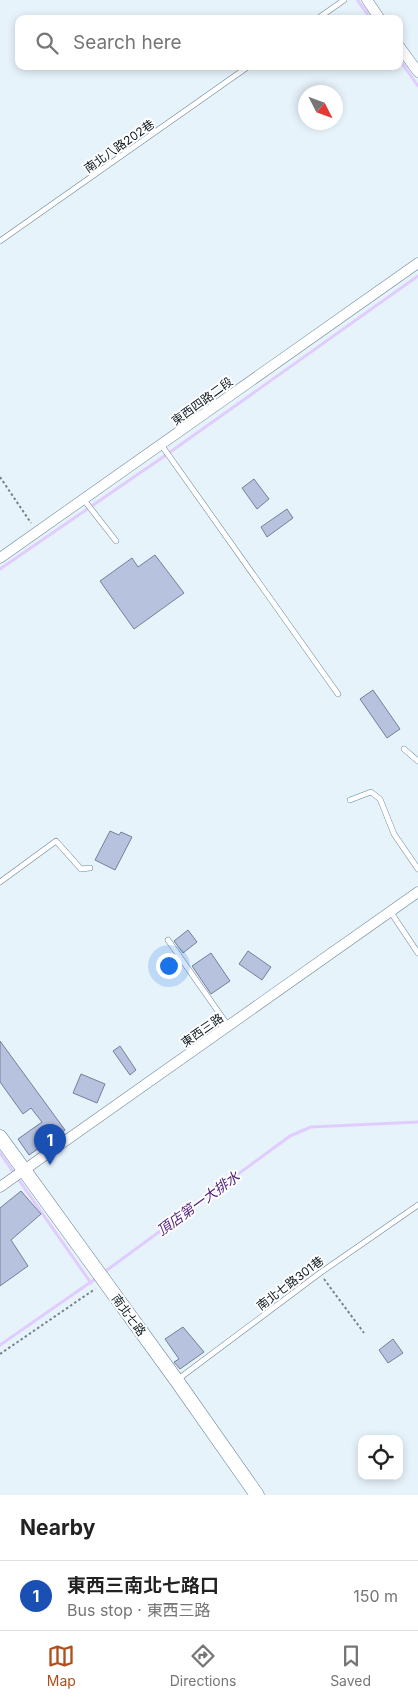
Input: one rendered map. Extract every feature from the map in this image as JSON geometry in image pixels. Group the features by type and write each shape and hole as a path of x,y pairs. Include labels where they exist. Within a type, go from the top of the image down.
{"street":[{"path":"367,0 377,15"},
{"path":"403,51 418,72"},
{"name":"東西四路二段","path":"0,558 162,446 418,262"},
{"name":"東西三路","path":"0,1187 418,892"},
{"name":"南北七路","path":"0,1137 177,1381 256,1495"}],"lane":[{"path":"323,15 344,0"},
{"name":"南北八路202巷","path":"0,241 243,70"},
{"path":"162,446 338,694"},
{"path":"84,500 116,541"},
{"path":"404,749 418,761"},
{"path":"350,800 371,792 380,799 394,834 418,869"},
{"path":"0,882 56,842 81,869 90,868"},
{"path":"390,911 418,954"},
{"path":"168,940 229,1027"},
{"name":"南北七路301巷","path":"177,1381 320,1273 418,1205"}],"path":[{"path":"0,477 38,532"},
{"path":"320,1273 364,1333"},
{"path":"0,1354 105,1282"}],"building":[{"path":"254,479 269,499 257,509 242,488"},
{"path":"287,509 293,518 267,537 261,527"},
{"path":"155,555 184,593 134,629 100,581 132,558 138,567"},
{"path":"373,690 400,729 387,738 360,699"},
{"path":"110,831 119,835 121,832 132,837 115,870 95,860"},
{"path":"188,930 197,942 183,953 174,941"},
{"path":"248,951 271,967 262,980 239,964"},
{"path":"211,953 230,981 211,994 192,966"},
{"path":"0,1041 65,1130 29,1155 18,1139 42,1122 31,1108 23,1114 0,1082"},
{"path":"120,1046 136,1070 130,1075 113,1051"},
{"path":"81,1074 105,1084 97,1103 73,1093"},
{"path":"21,1191 41,1214 11,1240 28,1266 0,1286 0,1208"},
{"path":"183,1327 204,1352 180,1369 174,1362 179,1359 165,1339"},
{"path":"393,1339 403,1353 388,1363 379,1350"}],"waterway":[{"path":"358,1 368,15"},
{"path":"403,65 418,86"},
{"path":"0,569 166,455 418,276"},
{"name":"頂店第一大排水","path":"103,1273 290,1136 311,1127 418,1122"},
{"path":"0,1153 91,1283"},
{"name":"頂店第一大排水","path":"0,1345 98,1277"}],"place":[{"name":"東西三南北七路口","path":"50,1165"}]}
